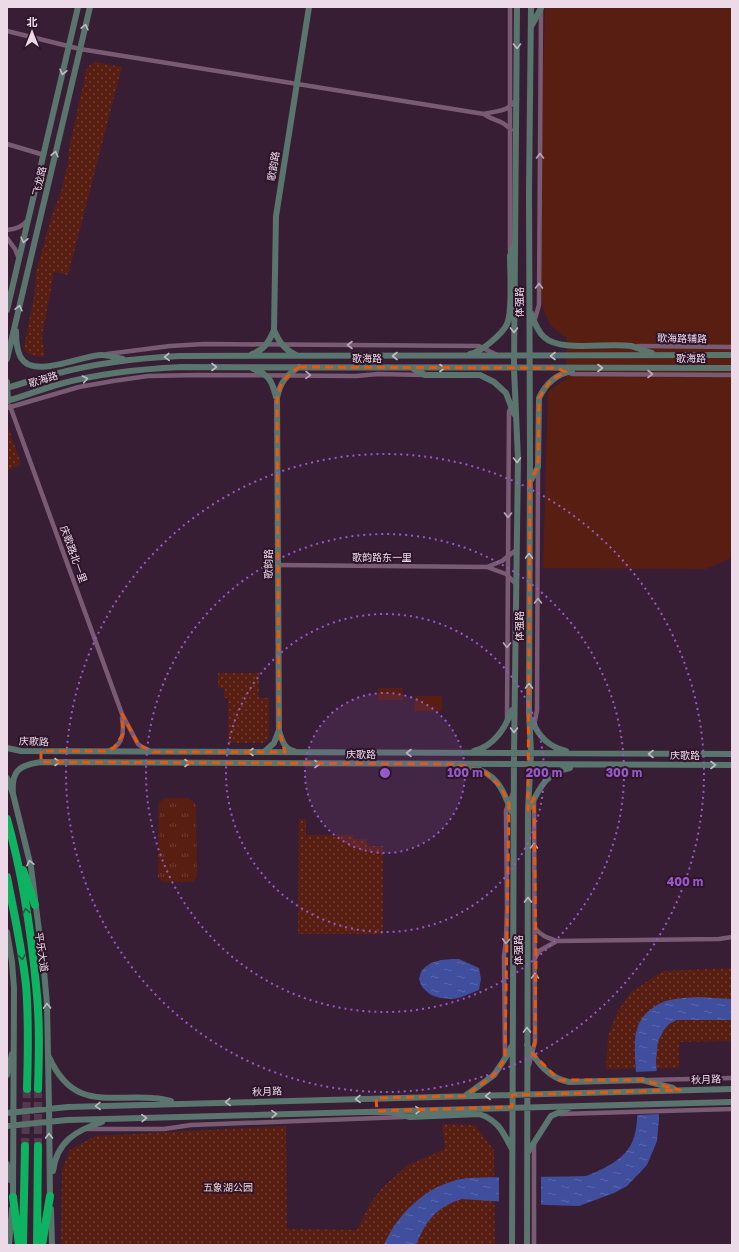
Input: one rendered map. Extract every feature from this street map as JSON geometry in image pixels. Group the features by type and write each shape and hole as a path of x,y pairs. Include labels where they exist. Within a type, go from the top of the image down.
{"highway":[{"name":"平乐大道","path":"7,819 16,850 36,986 39,1042 38,1089"},
{"path":"16,850 35,905"},
{"name":"平乐大道","path":"7,877 18,930 26,987 28,1042 27,1089"},
{"path":"23,1245 25,1146"},
{"path":"38,1146 38,1245"},
{"path":"42,1245 50,1196"},
{"path":"13,1197 19,1245"}],"main road":[{"name":"飞龙路","path":"7,310 78,7"},
{"name":"飞龙路","path":"7,359 90,7"},
{"name":"歌韵路","path":"274,330 276,216 309,7"},
{"name":"体强路","path":"512,1245 513,791 518,460 514,368 517,7"},
{"name":"体强路","path":"526,1245 528,810 531,753 529,712 529,304 531,7"},
{"path":"531,27 541,8"},
{"path":"458,356 474,353 483,348 497,338 507,325 510,314 510,256 515,238"},
{"path":"529,304 534,321 542,336 560,345 631,346 657,355"},
{"path":"15,325 18,350 21,358 25,362 34,366 47,366 102,355 129,360"},
{"path":"246,356 258,352 267,345 274,330"},
{"path":"274,330 281,345 288,351 298,356"},
{"name":"歌海路","path":"7,386 102,363 180,356 732,356"},
{"path":"246,367 260,371 267,375"},
{"name":"歌韵路","path":"298,752 290,750 285,746 279,730 277,398 279,387 288,375 299,367"},
{"name":"歌海路","path":"8,404 59,384 106,374 159,368 732,368"},
{"path":"410,368 425,375 480,375 494,382 506,393 516,422"},
{"path":"530,482 538,467 539,398 544,388 551,380 566,372 583,368"},
{"name":"歌韵路","path":"267,375 274,387 277,398"},
{"path":"7,386 8,404"},
{"path":"458,753 481,749 490,744 507,722 514,705"},
{"path":"529,712 534,725 545,742 564,751 585,754"},
{"path":"264,752 274,742 279,730"},
{"name":"庆歌路","path":"7,748 21,751 732,754"},
{"path":"41,751 41,762"},
{"path":"424,753 424,764"},
{"name":"庆歌路","path":"13,794 13,779 19,769 30,764 41,762 732,765"},
{"path":"458,764 476,768 493,777 501,787 513,816"},
{"path":"528,810 542,784 551,775 561,769 586,765"},
{"path":"7,778 13,794 31,867 44,972 48,1055 52,1245"},
{"path":"7,932 12,962 14,988 15,1039 10,1112 13,1197 9,1243"},
{"path":"7,1075 15,1039"},
{"path":"465,1096 494,1075 505,1059 512,1044"},
{"path":"527,1045 532,1054 550,1074 559,1080 569,1082 642,1080 680,1090"},
{"path":"48,1055 60,1077 74,1089 83,1094 96,1098 154,1098 183,1103"},
{"name":"秋月路","path":"10,1112 68,1107 183,1103 527,1095 732,1088"},
{"path":"376,1098 377,1111"},
{"path":"10,1125 109,1119 732,1102"},
{"path":"527,1153 551,1116 577,1106"},
{"path":"387,1111 410,1117 479,1114 489,1117 499,1127 513,1152"},
{"path":"50,1196 54,1161 65,1142 82,1129 109,1119"},
{"path":"7,1164 13,1197"}],"street":[{"path":"510,7 510,256"},
{"path":"529,337 539,305 541,8"},
{"path":"7,31 80,49 484,114 499,112 510,106 516,99"},
{"path":"484,114 502,122 510,130 516,140"},
{"path":"7,144 44,156"},
{"path":"7,230 16,229 24,225 29,219"},
{"path":"7,238 15,248 19,260"},
{"path":"102,355 170,346 204,344 479,346 499,356"},
{"name":"歌海路辅路","path":"631,346 732,347"},
{"path":"557,368 572,374 732,375"},
{"path":"8,404 79,387 148,376 425,375"},
{"path":"507,722 509,412 515,393"},
{"name":"庆歌路北一里","path":"8,404 122,714 138,744 153,752"},
{"path":"531,737 538,710 538,467"},
{"name":"歌韵路东一里","path":"278,565 487,566 502,562 516,550"},
{"name":"歌韵路东一里","path":"487,566 498,570 516,584"},
{"name":"庆歌路北一里","path":"107,751 114,748 122,739 124,727 122,714"},
{"path":"505,1059 504,956 507,908 506,810 513,791"},
{"path":"527,1070 535,1042 536,957 534,798"},
{"path":"535,928 539,933 557,941 719,939 732,937"},
{"path":"536,957 539,951 557,941"},
{"path":"642,1080 732,1078"},
{"path":"556,1114 732,1109"},
{"path":"82,1129 164,1129 191,1125 410,1117"},
{"path":"534,1141 534,1245"}],"highlighted area":[{"path":"299,367 557,368 566,372 551,380 539,398 538,467 530,481 528,810 534,798 536,957 535,1042 532,1053 559,1080 642,1080 680,1090 512,1095 512,1107 377,1111 376,1098 465,1096 494,1075 505,1059 509,804 501,787 486,773 458,764 41,762 41,751 107,751 114,748 123,734 122,714 138,744 153,752 285,752 279,730 277,398 282,382 292,372"}],"green space":[{"path":"545,7 732,7 732,558 706,569 543,568 548,391 566,379 567,338 559,333 550,324 544,311 541,295 540,155"},
{"path":"95,62 122,67 68,275 54,272 42,337 45,356 42,357 31,355 24,350 34,297 36,272 52,215 61,192 87,67"},
{"path":"7,424 21,464 7,471"},
{"path":"218,673 259,673 259,698 269,698 269,737 267,741 263,743 228,743 228,698 224,698 224,688 218,688"},
{"path":"378,688 403,688 403,700 378,700"},
{"path":"415,696 442,696 442,711 415,711"},
{"path":"164,798 189,798 196,804 197,877 193,882 162,882 158,877 159,803"},
{"path":"299,819 306,819 306,835 353,835 354,839 367,839 367,846 383,846 383,934 298,934"},
{"path":"732,968 732,1041 679,1042 679,1068 606,1069 608,1035 618,1011 631,992 663,971"},
{"name":"五象湖公园","path":"442,1124 475,1125 494,1150 495,1245 61,1245 62,1169 70,1150 95,1136 286,1126 287,1229 357,1230 371,1202 384,1186 408,1165 445,1149"}],"water":[{"path":"459,959 479,968 481,979 479,990 459,998 452,999 440,998 431,995 421,985 419,979 421,972 431,963"},
{"path":"697,997 732,999 732,1020 677,1020 669,1024 664,1030 658,1041 656,1060 659,1119 657,1141 647,1165 627,1186 614,1193 579,1206 462,1199 445,1206 433,1216 428,1222 416,1245 384,1245 395,1225 410,1207 419,1199 439,1186 456,1180 475,1178 586,1176 607,1167 620,1158 630,1147 637,1122 635,1043 638,1025 653,1007 665,1001"}],"pier":[{"path":"659,1071 661,1114 635,1115 634,1072"},
{"path":"499,1175 541,1175 541,1207 499,1203"}],"tunnel":[{"path":"25,1146 27,1089"},
{"path":"38,1089 38,1146"}]}
